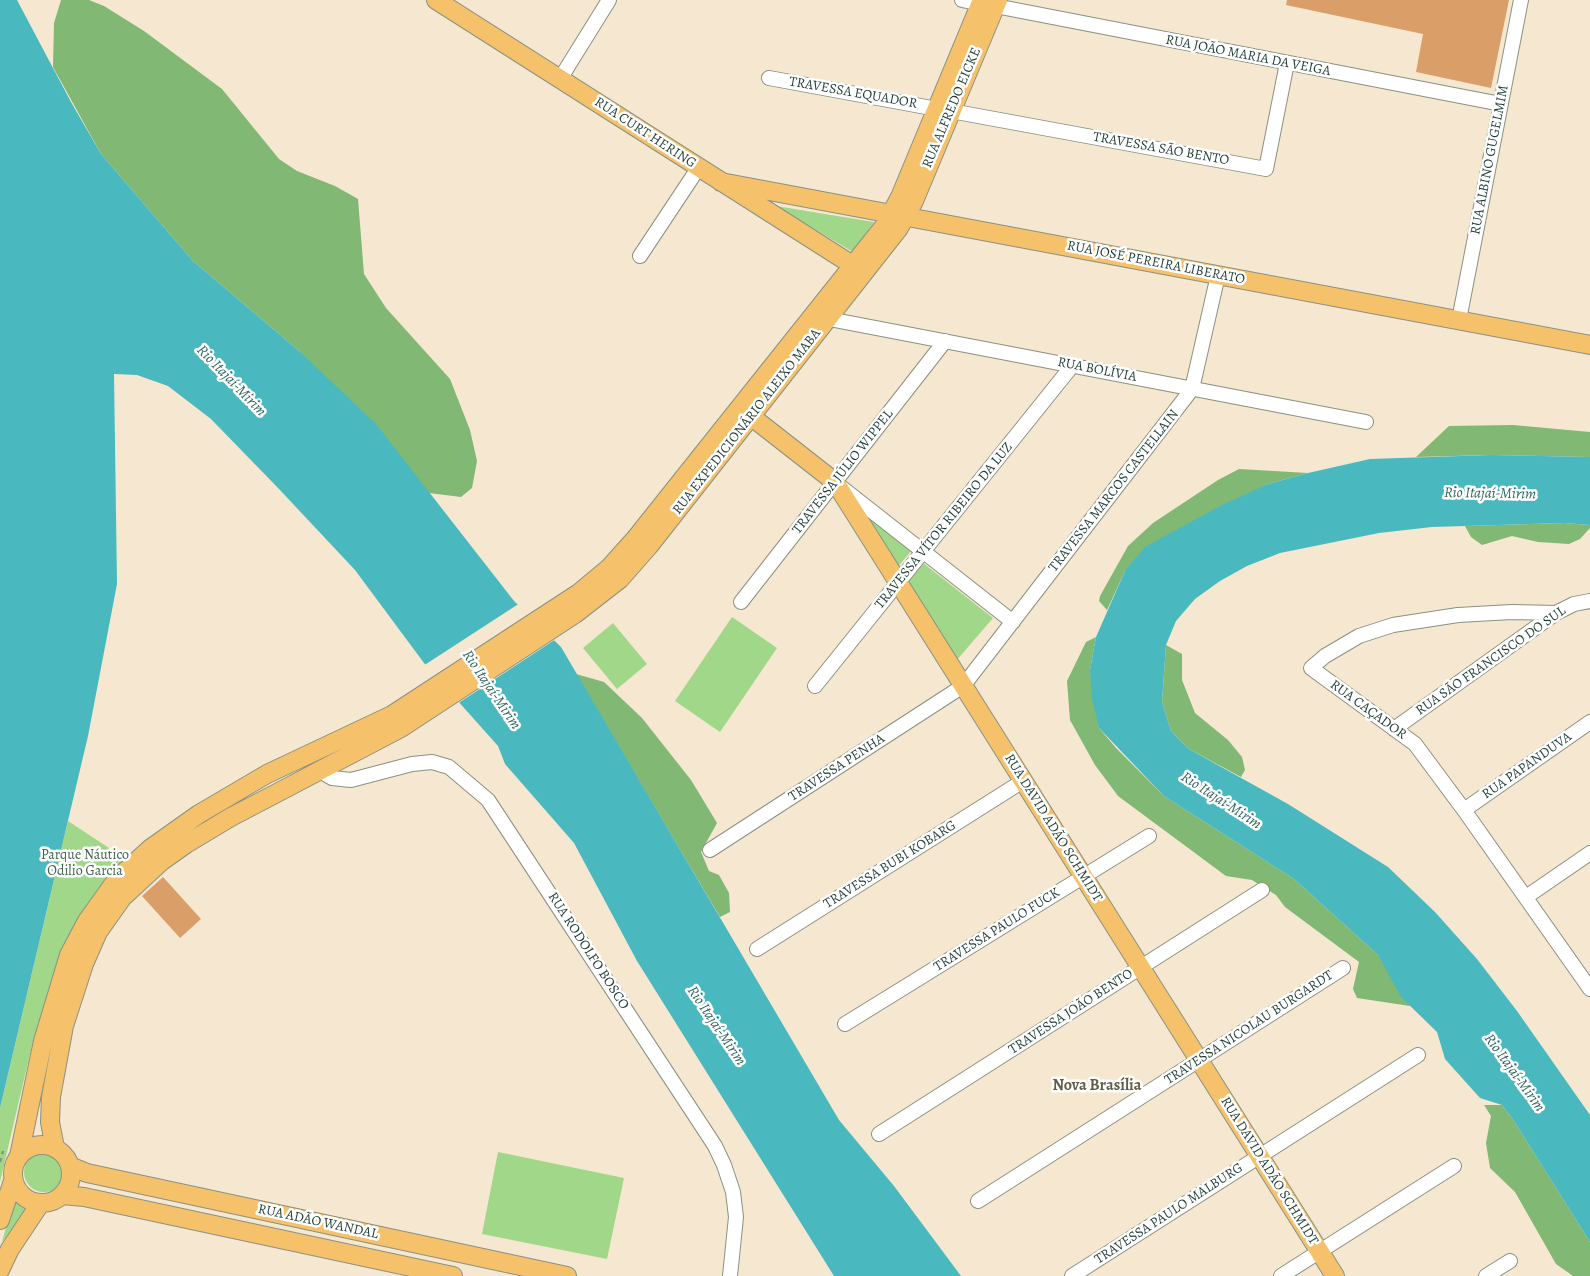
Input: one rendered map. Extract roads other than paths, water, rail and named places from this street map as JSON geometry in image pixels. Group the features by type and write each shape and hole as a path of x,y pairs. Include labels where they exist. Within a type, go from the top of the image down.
{"main road":[{"name":"RUA CURT HERING","path":"436,0 854,266"},
{"name":"RUA ALFREDO EICKE","path":"899,215 989,2"},
{"name":"RUA JOSÉ PEREIRA LIBERATO","path":"721,182 1590,345"},
{"name":"RUA EXPEDICIONÁRIO ALEIXO MABA","path":"746,412 854,266 899,215"},
{"name":"RUA EXPEDICIONÁRIO ALEIXO MABA","path":"397,721 571,608 626,549 829,319 890,242 899,215"},
{"name":"RUA DAVID ADÃO SCHMIDT","path":"746,412 835,482 1335,1276"},
{"path":"55,1148 50,1122 51,1097 55,1067 73,997 98,932 122,898 144,876 186,844 231,817 320,771 397,721"},
{"path":"0,1220 13,1181 14,1164 19,1156 43,1041 69,955 87,921 127,868 173,832 229,795 267,774 397,721"},
{"path":"229,795 231,817"},
{"path":"13,1181 20,1195 33,1203 40,1204 56,1200 62,1195 70,1181 70,1166 66,1158 55,1148 47,1145 32,1147 19,1156"},
{"name":"RUA ADÃO WANDAL","path":"70,1166 86,1173 567,1276"},
{"name":"RUA ADÃO WANDAL","path":"62,1195 93,1199 453,1276"},
{"path":"0,1270 10,1249 40,1204"}],"street":[{"path":"560,79 609,0"},
{"name":"RUA JOÃO MARIA DA VEIGA","path":"962,0 989,2 1287,63 1501,104"},
{"name":"RUA ALBINO GUGELMIM","path":"1460,320 1522,0"},
{"name":"TRAVESSA SÃO BENTO","path":"944,110 1266,168 1287,63"},
{"name":"TRAVESSA EQUADOR","path":"769,78 944,110"},
{"path":"640,256 699,167"},
{"name":"TRAVESSA MARCOS CASTELLAIN","path":"963,686 1192,389 1218,275"},
{"name":"RUA BOLÍVIA","path":"829,319 1366,422"},
{"name":"TRAVESSA JÚLIO WIPPEL","path":"741,602 945,341"},
{"name":"TRAVESSA VÍTOR RIBEIRO DA LUZ","path":"816,686 1072,366"},
{"path":"835,482 1013,622"},
{"name":"RUA SÃO FRANCISCO DO SUL","path":"1394,729 1556,613 1574,604 1590,600"},
{"name":"RUA CAÇADOR","path":"1556,613 1512,612 1458,615 1393,625 1359,636 1325,656 1311,668 1415,744 1589,987"},
{"name":"TRAVESSA PENHA","path":"710,850 963,686"},
{"name":"RUA PAPANDUVA","path":"1464,810 1590,722"},
{"name":"RUA RODOLFO BOSCO","path":"320,771 332,778 351,780 412,764 432,762 450,767 488,800 715,1146 724,1165 732,1192 736,1218 730,1276"},
{"name":"TRAVESSA BUBI KOBARG","path":"757,949 1023,781"},
{"name":"TRAVESSA PAULO FUCK","path":"846,1024 1149,836"},
{"path":"1526,897 1590,852"},
{"name":"TRAVESSA JOÃO BENTO","path":"879,1134 1262,890"},
{"name":"TRAVESSA NICOLAU BURGARDT","path":"978,1201 1343,968"},
{"name":"TRAVESSA PAULO MALBURG","path":"1072,1276 1418,1055"},
{"path":"1281,1276 1454,1166"},
{"path":"1486,1276 1510,1261"}],"water":[{"name":"Rio Itajaí-Mirim","path":"0,0 17,0 101,154 193,261 298,350 376,424 514,601 561,647 839,1120 894,1186 961,1276 834,1276 637,961 574,843 505,764 498,746 424,663 355,570 211,419 168,386 137,375 114,374 117,584 88,736 0,1108"},
{"name":"Rio Itajaí-Mirim","path":"1491,455 1590,457 1590,525 1564,523 1432,527 1379,533 1280,553 1247,566 1220,581 1195,599 1176,621 1166,645 1162,702 1171,731 1189,749 1288,804 1388,867 1435,912 1477,959 1517,1011 1590,1115 1590,1242 1512,1118 1502,1105 1480,1098 1445,1059 1437,1032 1401,997 1378,955 1294,879 1164,796 1099,728 1092,699 1090,670 1096,637 1125,571 1145,547 1222,505 1268,484 1308,473 1370,459"}],"district":[{"name":"Nova Brasília","path":"1097,1086"}],"park label":[{"name":"Parque Náutico Odilio Garcia","path":"85,864"}]}
